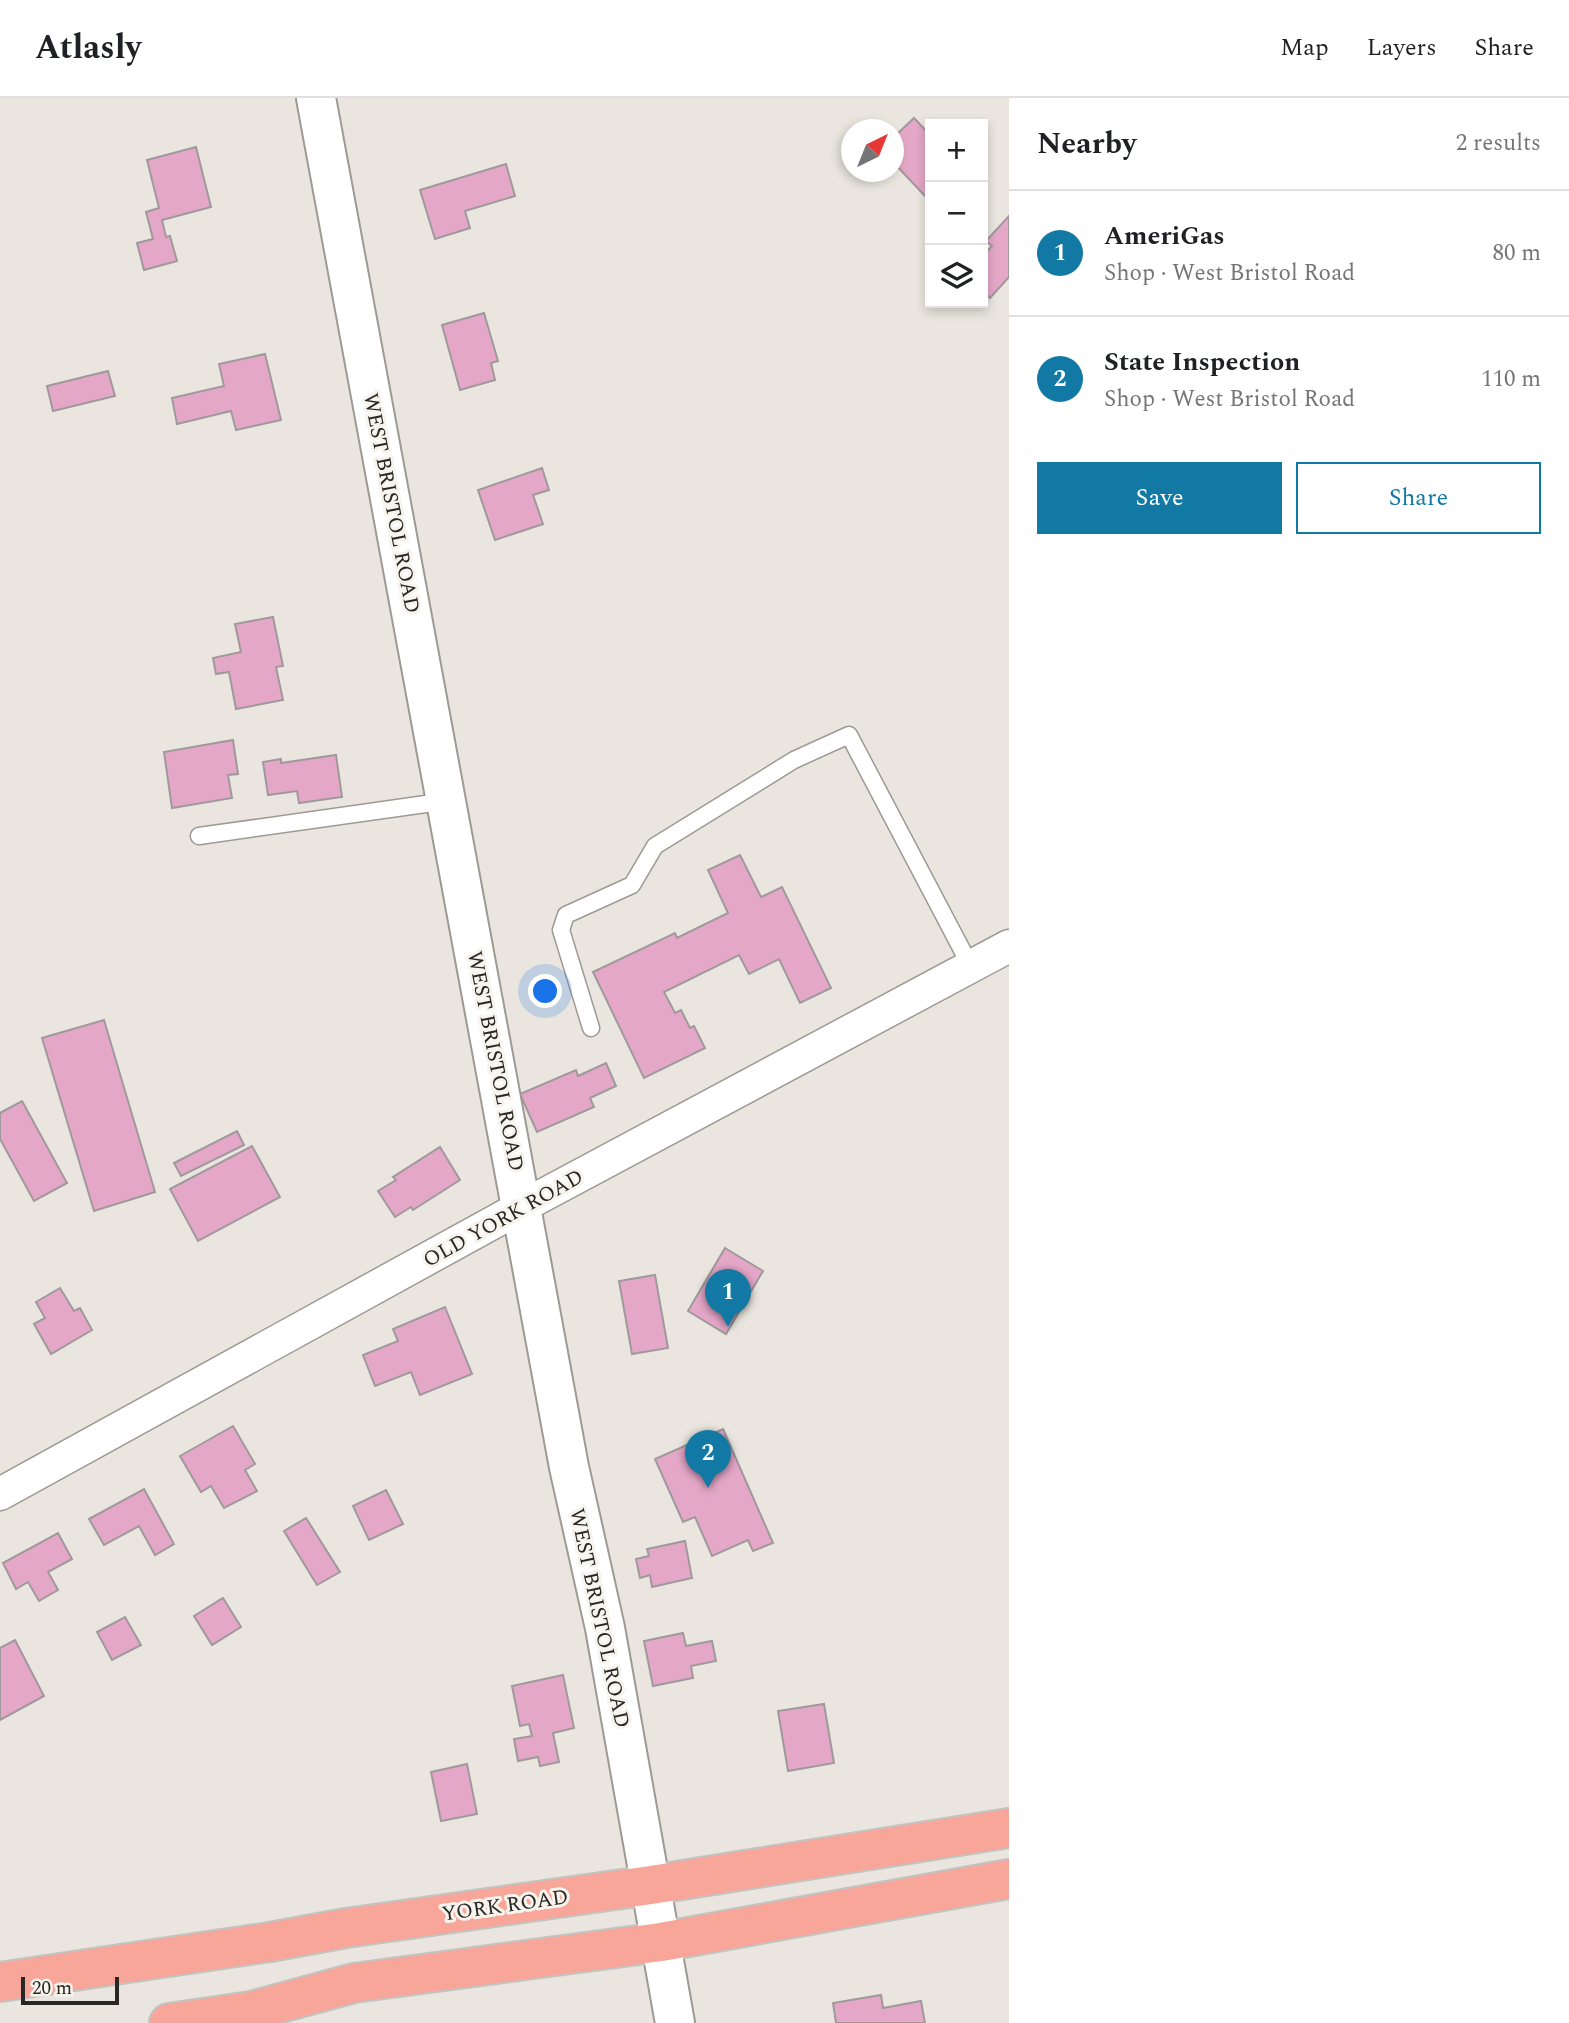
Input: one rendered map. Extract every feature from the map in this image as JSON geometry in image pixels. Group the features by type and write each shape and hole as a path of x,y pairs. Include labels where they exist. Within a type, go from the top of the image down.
{"highway":[{"name":"YORK ROAD","path":"0,1982 270,1942 346,1928 651,1885 1009,1828"},
{"path":"169,2023 251,2011 354,1983 661,1941 1009,1879"}],"main road":[{"name":"WEST BRISTOL ROAD","path":"316,98 523,1206 569,1467 605,1628 675,2023"}],"street":[{"name":"OLD YORK ROAD","path":"0,1494 523,1206 1009,946"}],"lane":[{"path":"591,1028 561,930 566,915 632,885 655,846 794,760 849,734 971,967"},
{"path":"199,836 447,801"}],"building":[{"path":"914,118 925,130 925,196 904,174 904,128"},
{"path":"196,147 211,207 162,220 177,261 144,270 137,243 153,239 146,212 159,208 147,160"},
{"path":"506,164 515,196 465,211 470,228 435,239 420,190"},
{"path":"1009,216 1009,277 990,298 988,250 992,246 988,239"},
{"path":"484,313 498,361 491,363 495,380 460,390 442,325"},
{"path":"265,354 281,420 236,430 231,411 177,424 172,398 224,386 219,364"},
{"path":"108,371 115,396 53,411 47,386"},
{"path":"542,468 549,490 533,495 543,524 495,540 478,490"},
{"path":"273,617 283,666 276,667 283,700 236,709 229,672 216,674 213,658 241,652 235,624"},
{"path":"233,740 238,774 228,775 232,798 172,808 164,752"},
{"path":"336,755 342,797 299,803 297,791 268,795 263,762 281,759 281,763"},
{"path":"740,855 761,897 782,887 831,988 800,1003 779,959 749,974 739,955 664,992 675,1013 681,1010 690,1028 694,1026 705,1048 644,1078 593,972 675,933 677,938 728,913 708,870"},
{"path":"104,1020 155,1192 94,1211 42,1038"},
{"path":"606,1063 616,1086 590,1098 594,1107 537,1132 520,1094 576,1070 578,1076"},
{"path":"22,1101 67,1183 34,1201 0,1139 0,1113"},
{"path":"237,1131 244,1145 181,1176 174,1163"},
{"path":"252,1146 280,1197 198,1241 170,1189"},
{"path":"440,1147 460,1180 413,1210 411,1207 395,1217 378,1191 396,1180 393,1177"},
{"path":"725,1248 763,1271 726,1334 688,1311"},
{"path":"655,1275 668,1348 632,1354 619,1281"},
{"path":"60,1288 74,1311 80,1308 92,1330 51,1354 34,1324 45,1318 36,1302"},
{"path":"445,1307 472,1374 420,1395 411,1372 375,1386 363,1355 398,1341 393,1329"},
{"path":"233,1426 255,1464 245,1470 257,1491 224,1508 211,1486 201,1492 180,1456"},
{"path":"723,1429 773,1543 753,1551 748,1540 712,1556 695,1517 683,1522 655,1459"},
{"path":"144,1489 174,1544 155,1555 139,1526 104,1545 89,1519"},
{"path":"386,1490 403,1524 369,1540 353,1506"},
{"path":"306,1518 340,1572 317,1585 284,1531"},
{"path":"58,1533 72,1559 48,1572 58,1590 39,1601 28,1582 16,1589 3,1563"},
{"path":"685,1541 692,1578 652,1587 650,1575 640,1578 636,1559 649,1556 647,1549"},
{"path":"223,1598 241,1627 212,1645 194,1616"},
{"path":"125,1617 141,1645 112,1660 97,1632"},
{"path":"683,1633 686,1646 712,1641 716,1661 691,1666 693,1678 653,1686 644,1641"},
{"path":"15,1640 44,1696 0,1720 0,1648"},
{"path":"563,1675 574,1728 553,1733 559,1762 540,1766 538,1757 518,1761 514,1739 532,1736 529,1724 520,1726 512,1686"},
{"path":"824,1704 834,1763 788,1771 778,1711"},
{"path":"467,1764 477,1814 441,1821 431,1772"},
{"path":"881,1995 883,2008 921,2001 925,2023 836,2023 833,2003"}],"place":[{"name":"AmeriGas","path":"728,1327"},
{"name":"State Inspection","path":"708,1488"}]}
